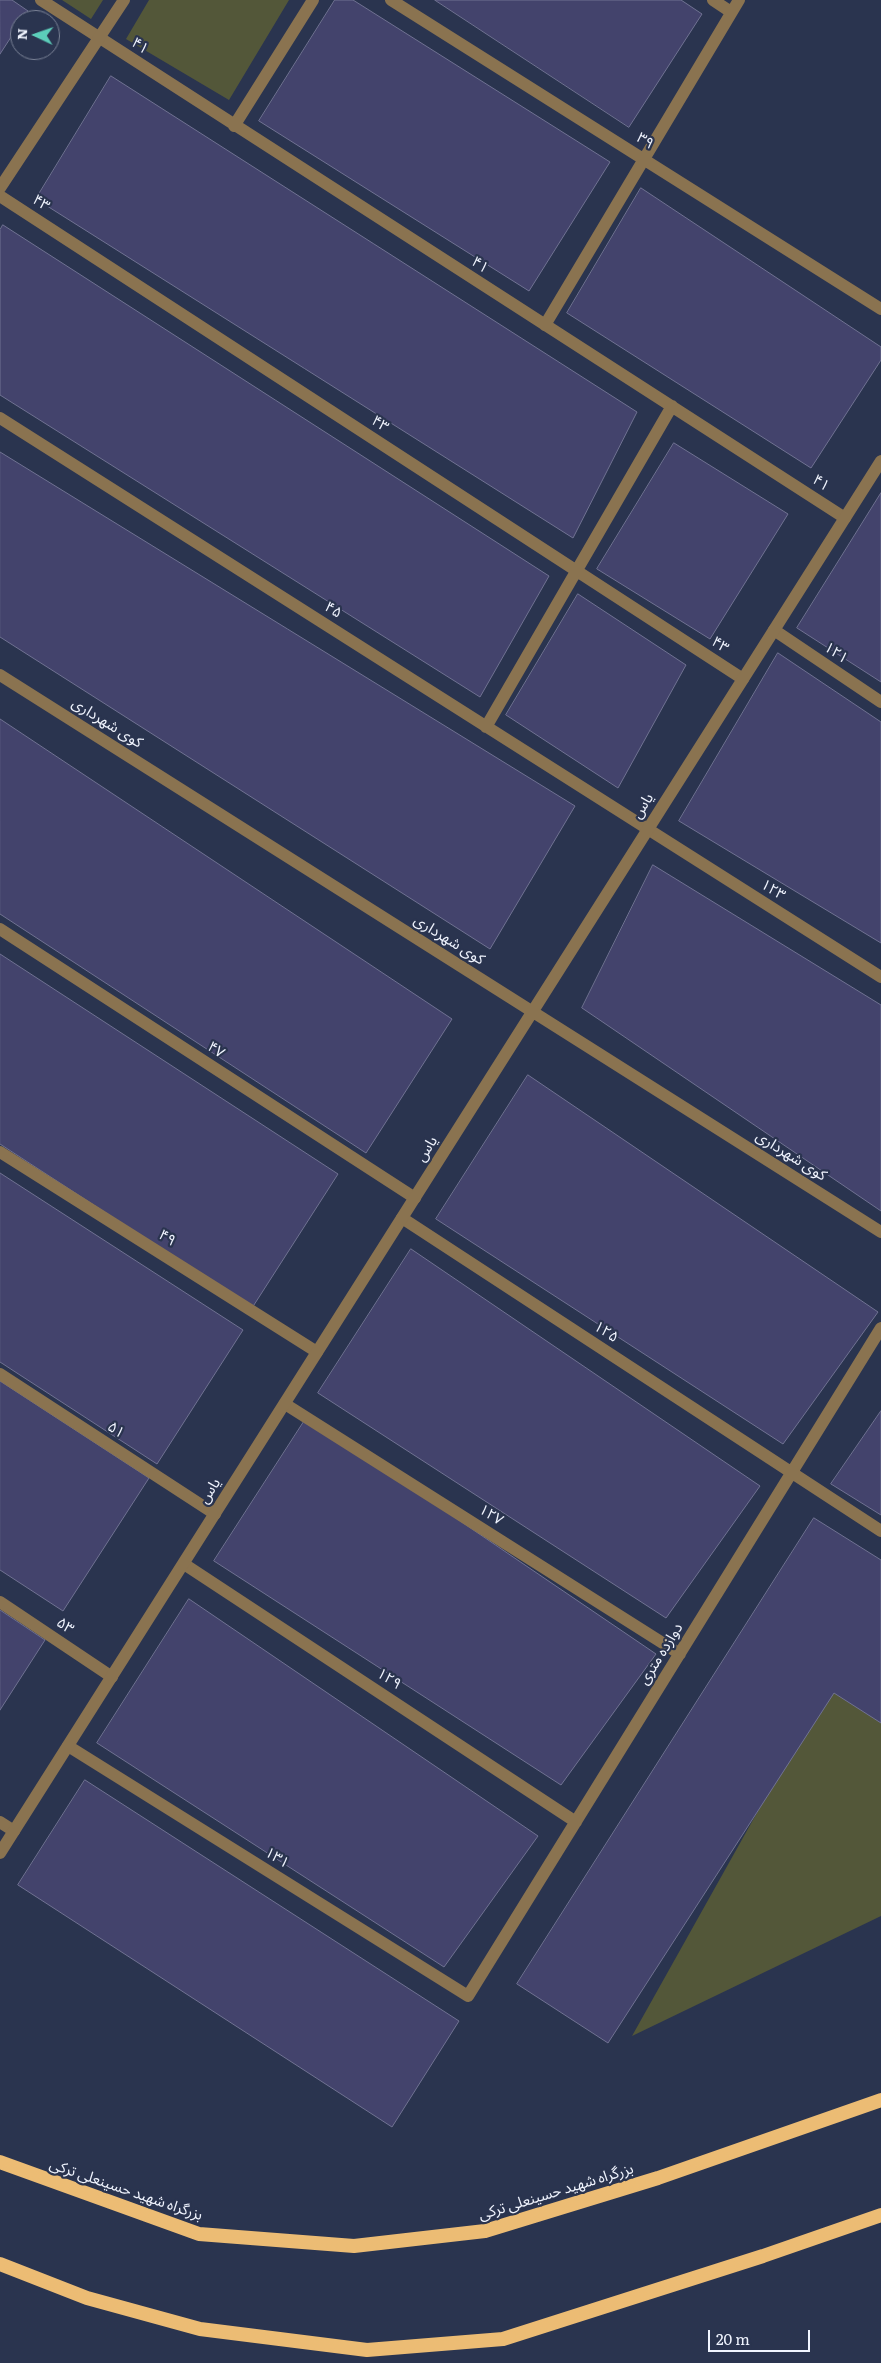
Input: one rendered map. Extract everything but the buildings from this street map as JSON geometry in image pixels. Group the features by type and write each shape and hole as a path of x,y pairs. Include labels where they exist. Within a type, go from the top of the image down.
{"highway":[{"name":"بزرگراه شهید حسینعلی ترکی","path":"0,2162 199,2234 354,2246 485,2232 658,2178 881,2100"},
{"path":"0,2264 87,2298 200,2329 367,2350 502,2339 763,2256 881,2215"}],"street":[{"name":"۴۱","path":"41,0 98,39 845,518"},
{"path":"0,188 124,0"},
{"path":"234,126 313,0"},
{"name":"۳۹","path":"391,0 881,310"},
{"path":"712,0 731,12"},
{"path":"545,325 739,0"},
{"name":"۴۳","path":"0,196 743,679"},
{"path":"486,727 672,406"},
{"name":"۴۵","path":"0,418 648,829"},
{"name":"یاس","path":"0,1853 881,461"},
{"name":"۱۲۱","path":"774,630 881,702"},
{"name":"کوی شهرداری","path":"0,675 881,1232"},
{"name":"۱۲۳","path":"648,829 881,977"},
{"name":"۴۷","path":"0,929 415,1198"},
{"name":"۴۹","path":"0,1152 317,1352"},
{"name":"۱۲۵","path":"402,1218 881,1531"},
{"name":"دوازده متری","path":"468,1996 881,1328"},
{"name":"۵۱","path":"0,1374 215,1514"},
{"name":"۱۲۷","path":"285,1404 680,1654"},
{"name":"۱۲۹","path":"184,1564 576,1822"},
{"name":"۵۳","path":"0,1602 112,1677"},
{"name":"۱۳۱","path":"68,1746 468,1996"},
{"path":"0,1822 14,1831"}],"green space":[{"path":"62,0 103,0 91,19"},
{"path":"149,0 289,0 229,100 126,39"},
{"path":"833,1677 881,1717 881,1916 632,2036"}]}
